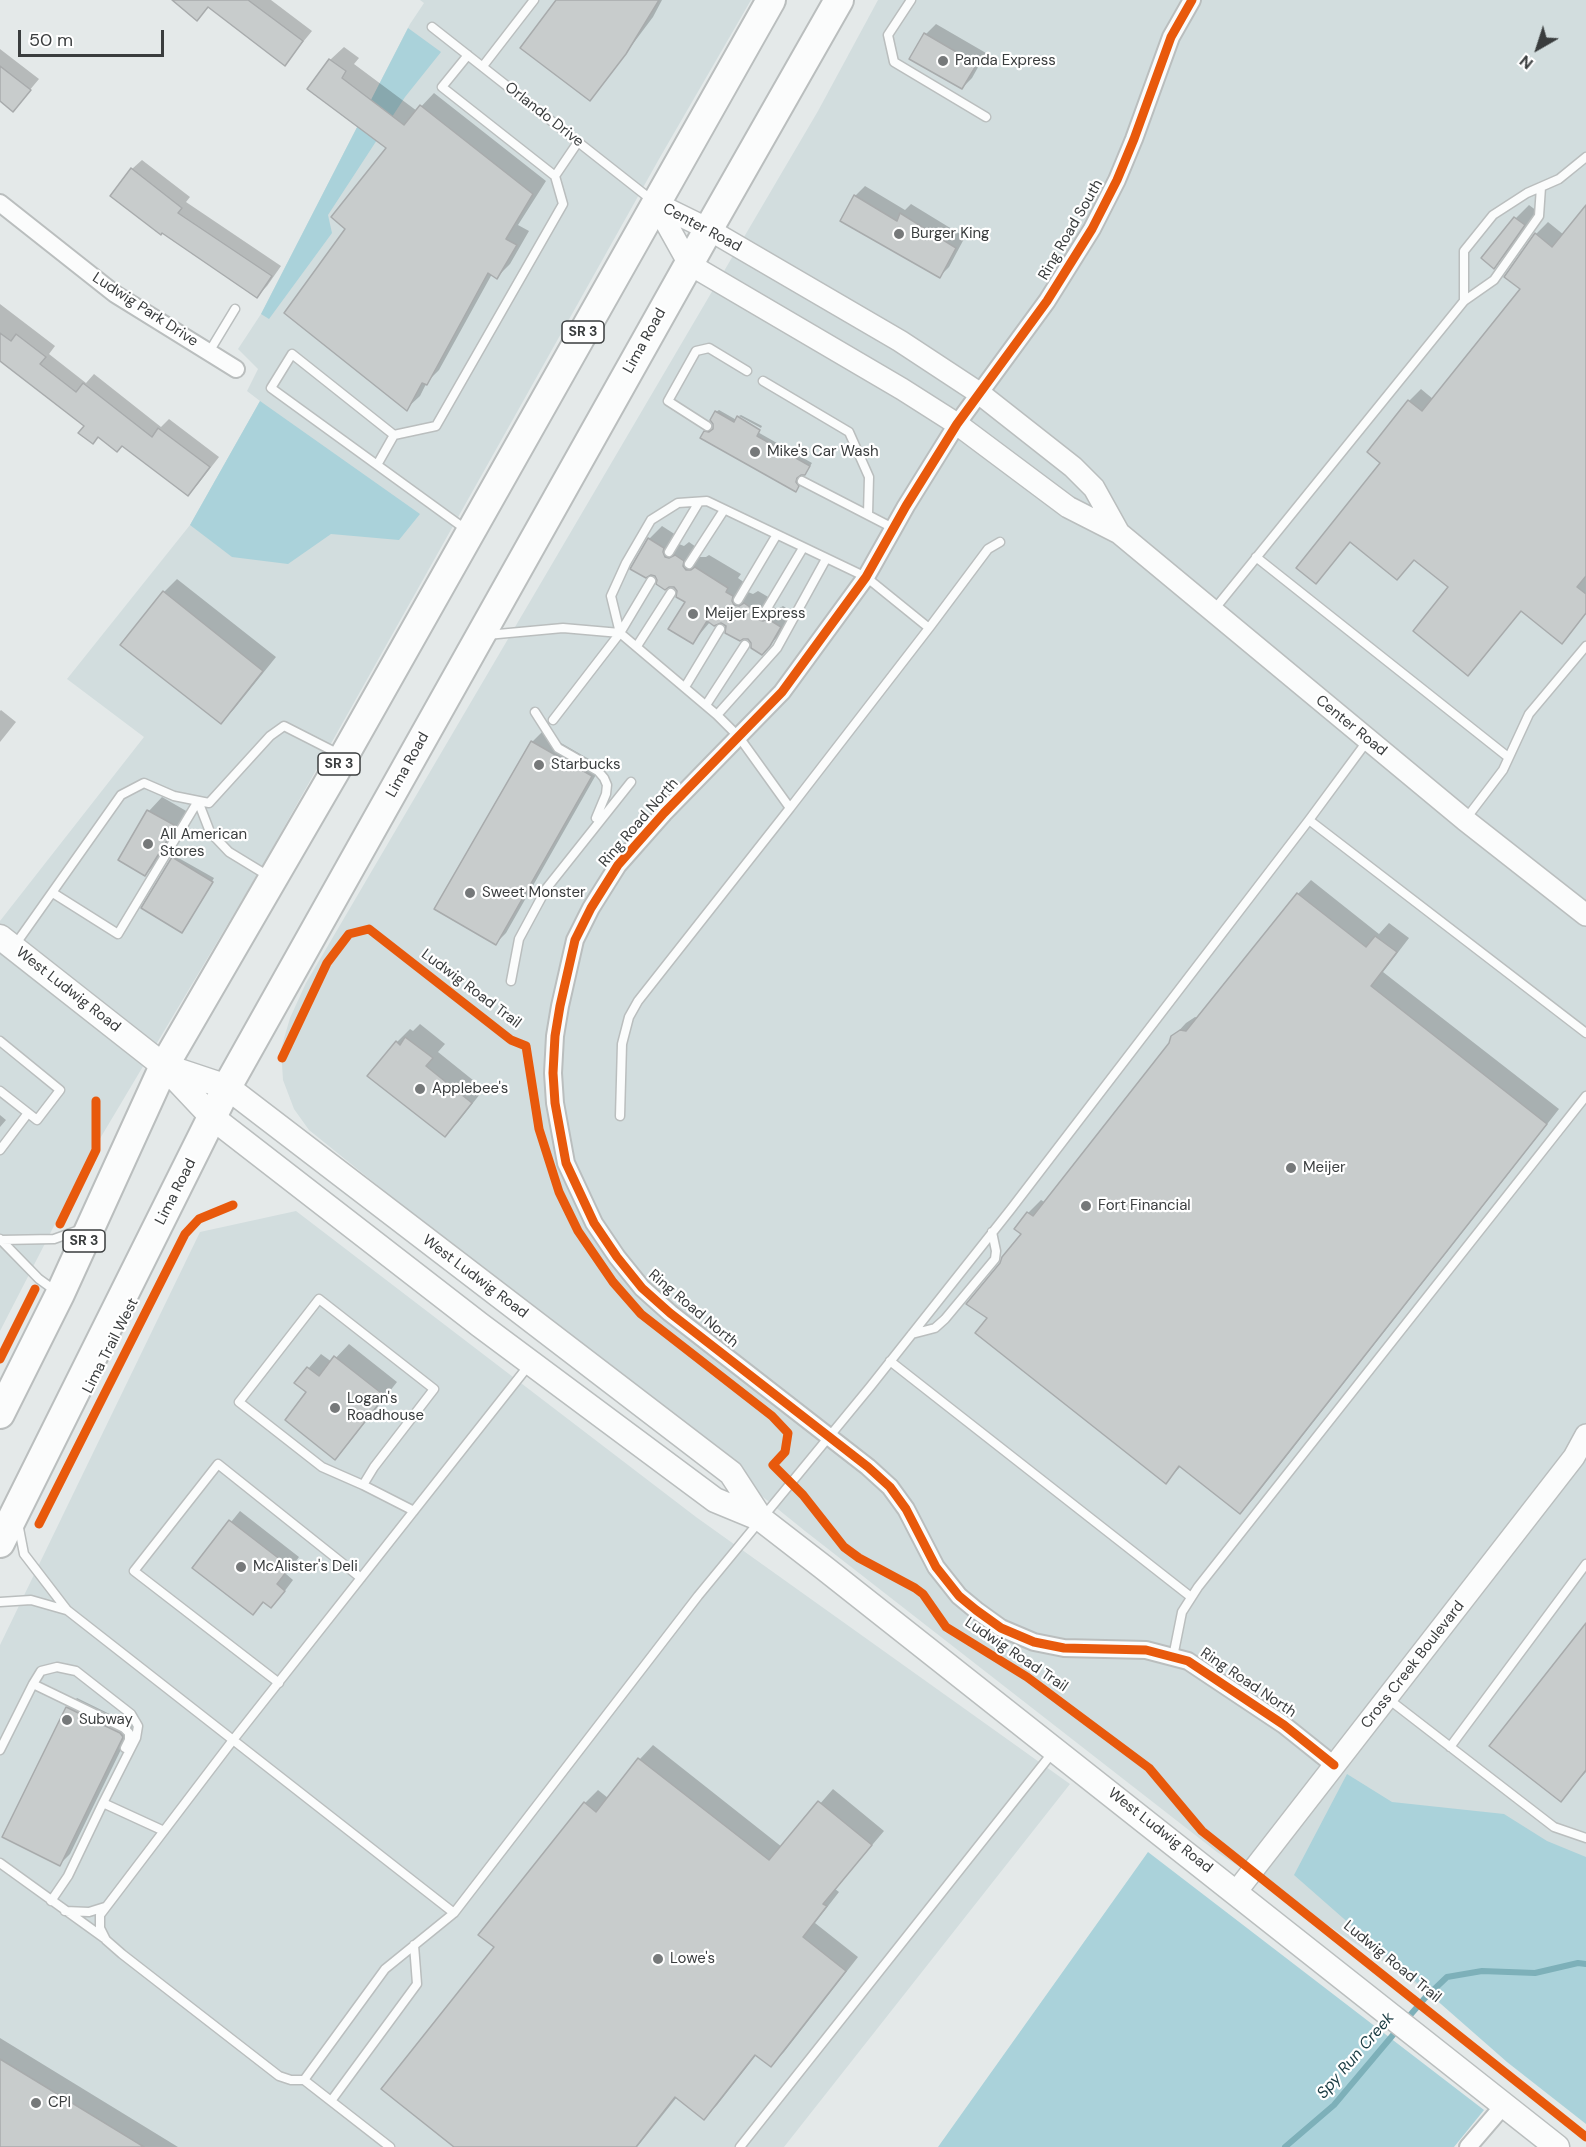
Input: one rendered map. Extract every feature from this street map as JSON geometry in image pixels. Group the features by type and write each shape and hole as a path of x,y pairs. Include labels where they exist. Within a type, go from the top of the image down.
{"highway":[{"name":"SR 3","path":"0,1414 60,1294 164,1066 344,756 771,0"},
{"name":"Lima Road","path":"0,1543 227,1087 708,229 839,0"}],"main road":[{"name":"West Ludwig Road","path":"7,942 164,1066 213,1118 531,1363 715,1500 761,1519 1557,2147"},
{"name":"West Ludwig Road","path":"164,1066 227,1087 731,1473 761,1519"}],"street":[{"name":"Ring Road South","path":"957,424 1047,301 1092,229 1130,149 1171,37 1192,0"},
{"name":"Ludwig Park Drive","path":"0,203 115,294 236,369"},
{"name":"Center Road","path":"655,203 708,229 900,341 979,393 1073,467 1094,488 1119,533"},
{"name":"Center Road","path":"655,203 689,264 902,389 957,424 1068,507 1119,533 1465,820 1586,915"},
{"name":"Ring Road North","path":"957,424 893,528 866,577 782,692 664,813 618,865 591,908 575,940 560,1006 553,1073 555,1103 566,1162 594,1223 642,1288 670,1313 868,1467 890,1487 906,1509 936,1567 959,1596 1001,1628 1025,1640 1064,1648 1146,1650 1188,1661 1284,1725 1334,1765"},
{"name":"Cross Creek Boulevard","path":"1236,1892 1574,1457 1586,1435"},
{"path":"1467,2147 1504,2105"}],"lane":[{"path":"483,66 534,0"},
{"path":"911,0 888,35 894,62 986,117"},
{"name":"Orlando Drive","path":"432,27 655,203"},
{"path":"377,465 394,435 436,426 563,204 555,176 442,87 468,55"},
{"path":"555,176 578,142"},
{"path":"1464,301 1464,250 1492,215 1559,179 1586,157"},
{"path":"1212,612 1464,301 1494,280 1539,216 1541,187"},
{"path":"209,352 235,309"},
{"path":"707,426 668,402 696,351 708,348 747,371"},
{"path":"394,435 292,354 272,388 470,533"},
{"path":"763,381 849,432 869,477 868,514"},
{"path":"802,481 893,528"},
{"path":"620,633 611,597 626,563 651,520 678,503 707,501 776,536 866,577 929,628"},
{"path":"669,552 699,502"},
{"path":"689,564 724,510"},
{"path":"738,600 776,536"},
{"path":"620,1116 622,1044 633,1009 988,549 1000,542"},
{"path":"763,615 803,548"},
{"path":"1256,557 1508,757"},
{"path":"717,715 777,648 826,559"},
{"path":"553,720 620,633 651,581"},
{"path":"637,646 671,593"},
{"path":"480,636 563,628 620,633 706,705 739,737 790,808"},
{"path":"685,687 720,629"},
{"path":"706,705 745,645"},
{"path":"1465,820 1503,770 1529,714 1586,646"},
{"path":"535,712 558,748 598,771 607,785 606,794 585,837"},
{"path":"7,942 53,893 121,795 144,783 174,796 209,803 270,736 284,726 344,756"},
{"path":"304,2080 385,1969 454,1913 698,1596 992,1233 1310,820 1368,740"},
{"path":"511,981 519,939 546,889 585,837 631,782"},
{"path":"198,801 210,832 229,852 273,879"},
{"path":"53,893 118,934 198,801"},
{"path":"1310,820 1586,1033"},
{"path":"0,1041 60,1090 37,1120 0,1091"},
{"path":"1173,1657 1182,1612 1191,1598 1586,1096"},
{"path":"0,1150 28,1113"},
{"path":"0,1239 54,1239 90,1227"},
{"path":"912,1334 935,1328 945,1319 995,1259 996,1251 992,1233"},
{"path":"0,1239 39,1279 60,1294"},
{"path":"363,1485 374,1467 434,1389 319,1299 239,1402 322,1467 414,1511"},
{"path":"890,1361 1191,1598"},
{"path":"106,1940 100,1928 100,1915 105,1907 233,1740 531,1363"},
{"path":"279,1683 134,1570 218,1464 362,1578"},
{"path":"15,1512 24,1554 67,1610 454,1913"},
{"path":"1450,1747 1586,1564"},
{"path":"0,1602 31,1600 67,1610"},
{"path":"0,1750 41,1671 57,1667 76,1671 131,1714 138,1726 136,1738 68,1876 51,1901"},
{"path":"33,1683 124,1728 129,1733 129,1740 120,1759 119,1772"},
{"path":"1387,1698 1554,1827 1586,1838"},
{"path":"740,2147 1055,1749"},
{"path":"103,1803 164,1830"},
{"path":"0,1863 106,1940 279,2076 291,2080 304,2080 390,2147"},
{"path":"65,1911 89,1912 105,1907"},
{"path":"331,2101 417,1984 414,1945"}],"shaded area":[{"path":"420,0 751,0 659,159 260,870 92,1152 0,1331 0,921 144,737 67,679 190,525 260,401 247,391 258,369 238,349 261,314 410,24 424,3"},
{"path":"878,0 1586,0 1586,2103 1397,1971 1217,1852 805,1531 309,1130 294,1109 283,1080 281,1049 290,1018 306,983 818,111"},
{"path":"408,28 441,52 405,97 328,215 332,233 269,319 261,314"},
{"path":"260,401 420,514 399,540 331,534 288,564 232,557 190,525"},
{"path":"296,1211 696,1517 1070,1784 784,2147 0,2147 0,1645 200,1232"},
{"path":"1347,1774 1392,1802 1504,1814 1547,1841 1586,1857 1586,2124 1507,2062 1294,1875"},
{"path":"1148,1852 1484,2110 1454,2147 938,2147"}],"building":[{"path":"172,0 248,0 303,41 285,66 208,7 197,21"},
{"path":"556,0 659,0 626,54 590,101 520,48"},
{"name":"Panda Express","path":"924,33 977,64 962,89 909,59"},
{"path":"329,59 346,71 342,78 404,125 420,105 533,194 506,239 517,245 497,279 488,273 427,385 422,383 407,411 284,313 345,229 331,217 386,148 307,89"},
{"path":"0,66 31,90 13,112 0,101"},
{"path":"131,168 182,208 178,213 272,276 257,298 162,233 161,235 110,196"},
{"name":"Burger King","path":"854,195 897,221 900,213 956,248 940,278 840,221"},
{"path":"1586,205 1586,576 1577,587 1586,594 1586,613 1562,644 1521,611 1468,676 1413,631 1448,587 1414,560 1397,580 1350,542 1316,584 1296,568 1380,463 1367,452 1408,400 1422,411 1520,289 1504,277 1535,233 1552,247"},
{"path":"1514,217 1525,225 1494,269 1481,258"},
{"path":"0,333 11,341 16,334 46,357 40,364 76,392 83,383 152,437 158,428 210,467 188,496 122,446 117,452 98,437 93,444 78,433 84,426 0,361"},
{"name":"Mike's Car Wash","path":"715,411 734,422 737,416 760,430 757,436 810,466 805,475 797,478 796,482 799,486 796,492 700,438 704,431 709,432 713,429 710,420"},
{"path":"648,538 664,548 665,557 675,555 684,561 683,566 686,570 695,567 728,588 726,592 733,596 734,605 739,606 744,603 757,612 759,620 768,619 781,627 762,655 751,648 748,639 740,641 725,633 726,626 721,623 714,626 707,621 693,644 668,629 685,602 676,597 677,591 674,587 665,590 656,584 655,576 651,575 646,578 630,569"},
{"path":"163,591 263,671 221,724 120,645"},
{"path":"531,741 592,776 496,945 434,909"},
{"name":"All American Stores","path":"147,810 176,826 145,876 118,860"},
{"path":"172,857 213,882 182,933 141,908"},
{"name":"Meijer","path":"1297,893 1366,947 1375,936 1397,952 1371,986 1547,1124 1240,1514 1179,1466 1166,1484 975,1333 987,1318 966,1304 1021,1234 1014,1229 1027,1212 1033,1216 1169,1043 1171,1036 1180,1030 1186,1031"},
{"name":"Applebee's","path":"405,1037 433,1058 426,1066 472,1103 445,1137 367,1076 396,1041 400,1045"},
{"name":"Logan's Roadhouse","path":"334,1356 385,1396 335,1460 285,1420 306,1392 294,1383 307,1367 319,1376"},
{"name":"McAlister's Deli","path":"229,1520 290,1567 277,1584 285,1591 271,1608 263,1602 253,1615 192,1568"},
{"path":"1586,1623 1586,1770 1561,1802 1489,1746"},
{"path":"66,1707 120,1733 123,1737 60,1866 2,1837"},
{"name":"Lowe's","path":"638,1758 769,1860 818,1801 872,1845 823,1904 827,1906 803,1937 846,1971 771,2067 755,2055 704,2120 675,2097 636,2147 454,2147 381,2089 494,1947 478,1935 584,1802 596,1812"},
{"name":"CPI","path":"0,2059 144,2147 0,2147"}],"waterway":[{"name":"Spy Run Creek","path":"1405,2021 1447,1977 1482,1971 1535,1973 1578,1963 1586,1964"},
{"name":"Spy Run Creek","path":"1285,2147 1334,2105 1398,2029"}],"cycle path":[{"name":"Ludwig Road Trail","path":"1192,0 1171,37 1134,139 1117,180 1092,229 1047,301 957,424 906,506 866,577 782,692 664,813 618,865 591,908 575,940 560,1006 555,1036 553,1073 555,1103 566,1163 594,1223 642,1288 670,1313 868,1467 890,1487 906,1509 936,1567 959,1596 1001,1628 1034,1642 1064,1648 1146,1650 1188,1661 1284,1725 1334,1765"},
{"name":"Ludwig Road Trail","path":"282,1058 327,963 349,934 369,929 511,1040 526,1046 539,1129 559,1192 578,1231 613,1282 641,1314 772,1416 788,1433 785,1452 773,1465 803,1495 844,1547 859,1558 915,1588 923,1594 946,1627 1027,1677 1149,1768 1202,1831 1586,2137"},
{"path":"60,1224 96,1150 96,1101"},
{"name":"Lima Trail West","path":"39,1524 185,1234 199,1219 233,1205"},
{"path":"0,1359 35,1289"}],"place":[{"name":"Panda Express","path":"943,61"},
{"name":"Burger King","path":"899,234"},
{"name":"Mike's Car Wash","path":"755,452"},
{"name":"Meijer Express","path":"693,614"},
{"name":"Starbucks","path":"539,765"},
{"name":"All American Stores","path":"148,844"},
{"name":"Sweet Monster","path":"470,893"},
{"name":"Applebee's","path":"420,1089"},
{"name":"Meijer","path":"1291,1168"},
{"name":"Fort Financial","path":"1086,1206"},
{"name":"Logan's Roadhouse","path":"335,1408"},
{"name":"McAlister's Deli","path":"241,1567"},
{"name":"Subway","path":"67,1720"},
{"name":"Lowe's","path":"658,1959"},
{"name":"CPI","path":"36,2103"}]}
